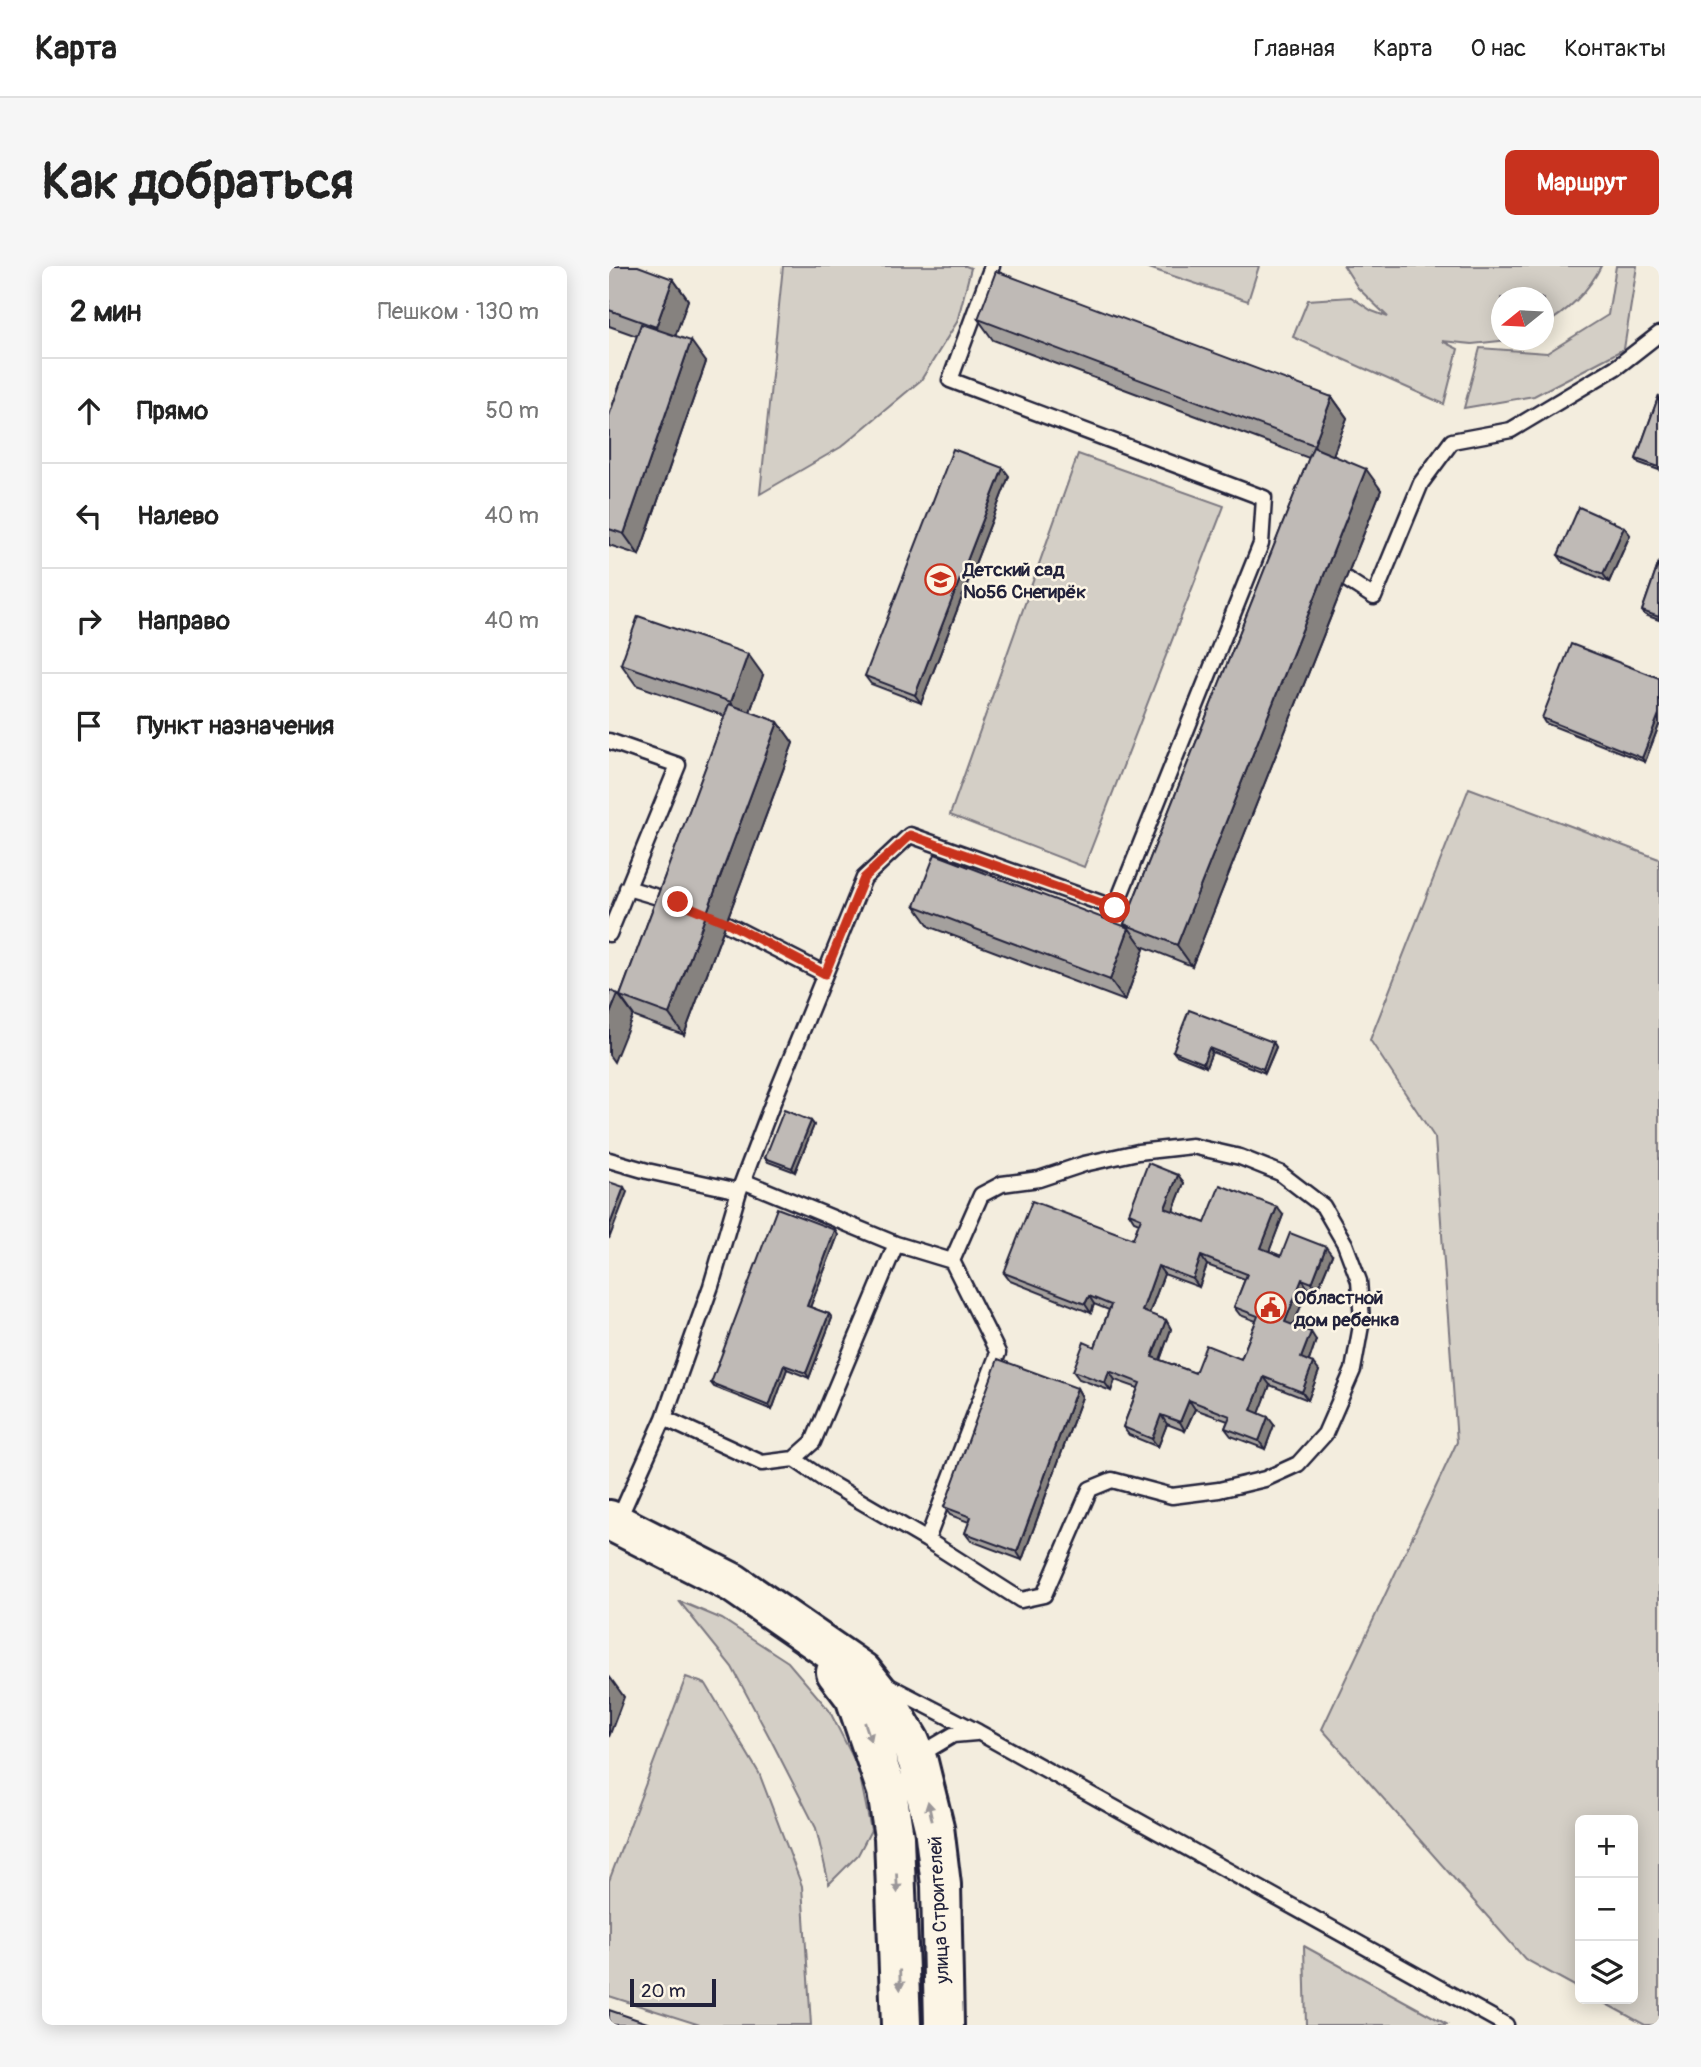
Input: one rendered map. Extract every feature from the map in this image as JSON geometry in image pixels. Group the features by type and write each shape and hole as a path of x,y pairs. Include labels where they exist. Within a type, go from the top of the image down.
{"main road":[{"name":"улица Строителей","path":"613,1522 733,1583 862,1672 888,1706 910,1742 901,1778 894,1837 901,2025"},
{"name":"улица Строителей","path":"806,1633 855,1698 901,1778 934,1828 941,1885 944,2025"}],"lane":[{"path":"613,1522 664,1418 711,1286 741,1186 864,878 910,835 1115,908 1266,546 1264,498 950,380 992,266"},
{"path":"1346,579 1374,597 1422,483 1453,441 1511,430 1618,366 1659,334"},
{"path":"609,741 678,765 609,934"},
{"path":"627,888 726,922 825,974"},
{"path":"794,1459 1021,1600 1044,1595 1090,1489 1112,1480 1172,1496 1219,1490 1265,1479 1298,1464 1325,1434 1353,1370 1362,1320 1359,1281 1345,1244 1323,1206 1280,1173 1240,1157 1192,1146 1138,1152 1084,1164 1039,1179 1002,1184 981,1195 952,1261"},
{"path":"609,1160 647,1171 741,1186 896,1244 952,1261 998,1353 927,1540"},
{"path":"664,1418 762,1463 794,1459 813,1442 896,1244"},
{"path":"862,1672 978,1732 1506,2025"},
{"path":"901,1778 932,1748 953,1735 978,1732"}],"shaded area":[{"path":"783,266 971,268 957,322 921,380 841,447 760,494"},
{"path":"1143,266 1259,266 1248,301"},
{"path":"1344,266 1601,266 1577,300 1554,319 1554,287 1491,287 1491,342 1472,344 1442,341 1458,349 1444,404 1293,337 1308,300 1351,297 1372,311 1388,317 1358,288"},
{"path":"1616,266 1637,266 1624,349 1534,396 1464,408 1480,348 1547,353 1608,315"},
{"path":"1078,454 1224,506 1084,867 950,815"},
{"path":"1469,788 1659,859 1659,2025 1645,2025 1606,2004 1638,2004 1638,1815 1575,1815 1575,1986 1525,1959 1322,1729 1457,1442 1435,1138 1370,1040"},
{"path":"679,1601 722,1619 788,1662 829,1710 858,1767 871,1830 858,1855 829,1884 816,1828 772,1742 732,1667"},
{"path":"686,1677 706,1684 759,1773 802,1886 811,2025 700,2025 609,1996 609,1881"},
{"path":"1304,1946 1448,2025 1306,2025"}],"building":[{"path":"609,266 638,266 673,279 656,327 609,310"},
{"path":"996,271 1332,397 1314,445 978,319"},
{"path":"641,324 691,341 624,534 609,529 609,416"},
{"path":"1659,395 1659,467 1636,459"},
{"path":"1313,447 1366,469 1177,945 1124,924"},
{"name":"Детский сад №56 Снегирёк","path":"953,449 1003,468 915,695 865,676"},
{"path":"1579,507 1624,527 1603,574 1558,555"},
{"path":"1659,562 1659,617 1642,611"},
{"path":"638,616 748,654 731,702 621,664"},
{"path":"1571,644 1659,678 1659,714 1642,758 1542,718"},
{"path":"729,704 778,722 669,1014 620,996"},
{"path":"935,854 1129,928 1110,980 915,906"},
{"path":"609,990 618,994 609,1016"},
{"path":"1189,1010 1273,1042 1263,1069 1209,1048 1203,1063 1173,1051"},
{"path":"784,1110 811,1121 792,1168 765,1158"},
{"name":"Областной дом ребенка","path":"1148,1163 1178,1175 1165,1208 1205,1223 1220,1185 1277,1207 1261,1248 1281,1256 1290,1233 1326,1247 1312,1283 1302,1279 1285,1322 1311,1332 1301,1358 1313,1363 1302,1392 1264,1377 1251,1410 1268,1417 1259,1441 1225,1428 1230,1416 1189,1400 1180,1422 1161,1415 1152,1439 1123,1427 1140,1383 1109,1371 1105,1383 1073,1371 1084,1342 1095,1347 1111,1305 1089,1296 1085,1304 1004,1273 1032,1201 1133,1239 1141,1218 1129,1213","holes":["1201,1256 1247,1274 1234,1307 1258,1316 1241,1359 1206,1345 1195,1373 1152,1357 1166,1320 1142,1311 1158,1266 1193,1279"]},
{"path":"609,1182 624,1187 609,1227"},
{"path":"777,1208 835,1230 807,1306 829,1314 806,1373 784,1365 769,1406 711,1383"},
{"path":"998,1359 1077,1388 1017,1552 965,1533 971,1517 944,1507"},
{"path":"609,2010 653,2025 609,2025"}],"place":[{"name":"Детский сад №56 Снегирёк","path":"940,580"},
{"name":"Областной дом ребенка","path":"1271,1308"}],"route":[{"path":"678,902 726,922 825,974 864,878 910,835 1115,908"}]}
